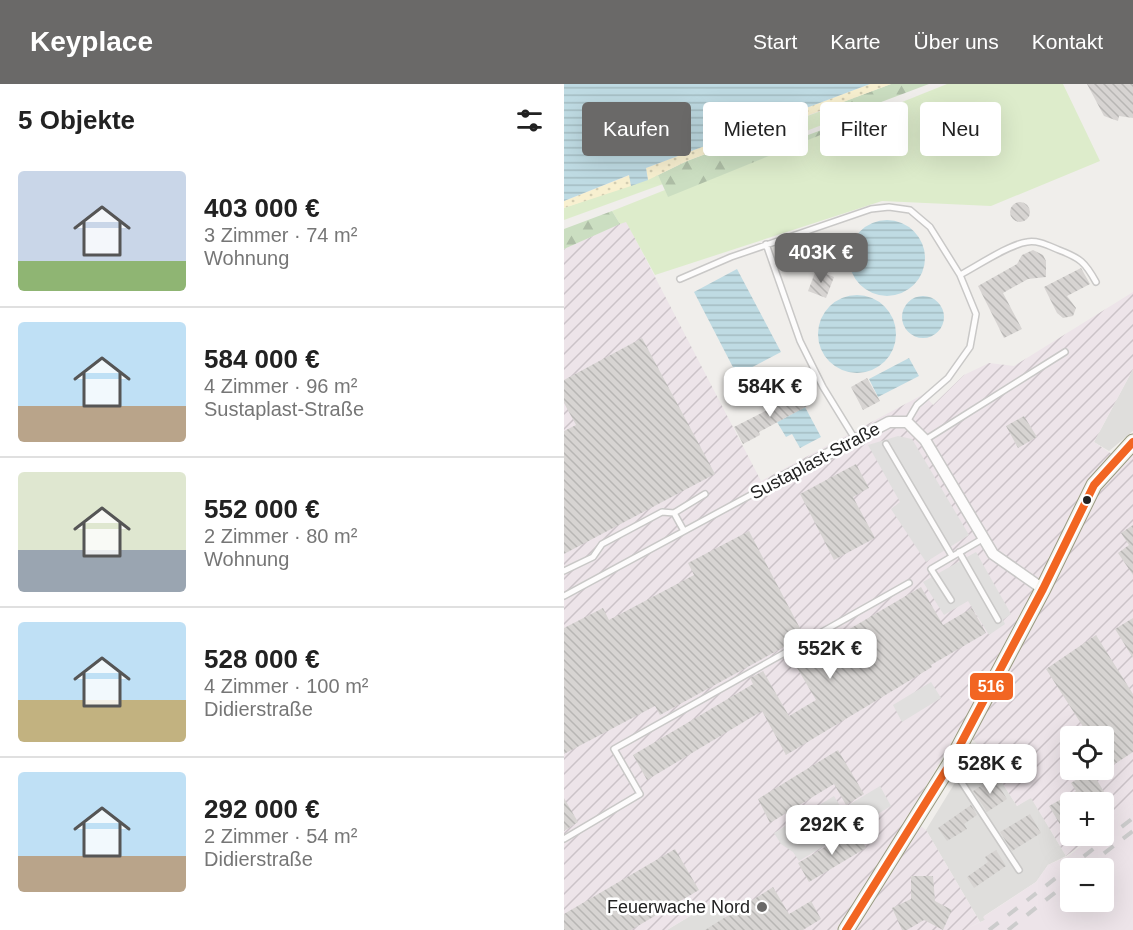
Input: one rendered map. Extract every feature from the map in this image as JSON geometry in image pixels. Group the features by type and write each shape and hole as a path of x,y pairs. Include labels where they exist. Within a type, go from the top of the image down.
{"street":[{"name":"Sustaplast-Straße","path":"773,483 889,422 907,422"},
{"path":"907,422 925,440 993,554 1043,589"},
{"path":"846,930 950,764 1043,589 1094,485 1132,448"}],"lane":[{"path":"680,279 766,244 872,209 889,207 910,210 930,227 960,275 976,314 970,347 948,378 917,405 907,422"},
{"path":"960,275 1017,245 1038,242 1078,257 1087,265 1096,282"},
{"path":"766,244 800,341 823,387 855,439"},
{"path":"925,440 1065,352"},
{"path":"886,444 952,556"},
{"name":"Sustaplast-Straße","path":"564,596 773,483"},
{"path":"564,571 593,557 602,544 662,512 674,513 705,494"},
{"path":"674,513 684,531"},
{"path":"951,600 931,569 984,538"},
{"path":"959,552 998,620"},
{"path":"564,839 640,794 614,749 909,583"},
{"path":"950,764 1019,870"}],"shaded area":[{"path":"626,221 761,481 924,394 933,405 964,375 989,363 1014,366 1133,292 1133,369 1094,442 1122,461 1133,451 1133,804 1114,819 1114,792 1060,792 1060,846 1080,846 1066,856 1031,798 1017,806 978,745 960,727 908,817 926,830 980,922 964,930 732,930 716,900 667,930 564,930 564,249"},
{"path":"1133,369 1133,431 1109,451 1094,442"},
{"path":"898,436 912,439 969,535 926,562 891,509 900,502 868,445"},
{"path":"976,552 1011,614 1003,620 1005,624 989,635 968,601 944,615 923,582"},
{"path":"931,682 941,698 902,722 893,705"},
{"path":"978,745 1017,806 1031,797 1066,856 1048,865 1036,882 984,916 985,920 980,922 926,830"},
{"path":"880,786 891,806 799,861 793,852 781,844 774,833 834,796 842,809"},
{"path":"1133,804 1133,930 964,930 985,920 983,917 1036,882 1048,865 1060,860 1060,912 1114,912 1114,858 1063,858 1081,846 1114,846 1114,819"},
{"path":"717,900 732,930 667,930"}],"green space":[{"path":"891,84 929,84 881,102 843,102"},
{"path":"947,84 1063,84 1100,161 991,206 882,201 655,275 626,222 620,224 612,211 665,190 668,196 768,156 808,156 808,140 820,135 820,156 908,156 908,102 902,102"},
{"path":"820,111 820,126 808,130 808,116"},
{"path":"820,131 820,135 808,140 808,135"},
{"path":"703,155 769,156 668,197 658,175"},
{"path":"658,175 663,184 564,220 564,208"},
{"path":"612,211 620,224 564,249 564,229"}],"sand":[{"path":"870,84 891,84 843,102 822,102"},
{"path":"820,103 820,111 808,115 808,107"},
{"path":"703,147 703,155 648,180 646,168 678,156 691,156 691,151"},
{"path":"630,175 631,186 564,208 564,201"}],"water":[{"path":"564,84 870,84 808,107 808,102 703,102 703,147 691,151 691,102 582,102 582,156 678,156 646,168 648,180 631,186 629,175 564,201"},
{"path":"887,220 901,223 914,231 922,244 925,258 922,272 914,285 901,293 887,296 873,293 860,285 852,272 849,258 852,244 860,231 873,223"},
{"path":"737,269 781,352 737,375 694,292"},
{"path":"857,295 872,298 884,307 893,319 896,334 893,349 884,361 872,370 857,373 842,370 830,361 821,349 818,334 821,319 830,307 842,298"},
{"path":"923,296 931,297 938,302 943,309 943,325 938,332 931,337 923,338 915,337 908,332 903,325 902,317 903,309 908,302 915,297"},
{"path":"909,358 919,376 878,397 869,379"},
{"path":"805,407 821,437 800,448 792,434 786,437 777,422"}],"building":[{"path":"1087,84 1133,84 1133,118 1119,116 1118,121 1104,116"},
{"path":"1020,202 1027,205 1030,212 1027,219 1020,222 1013,219 1010,212 1013,205"},
{"path":"1033,250 1043,255 1046,261 1046,277 1028,279 1003,293 1022,329 1004,338 978,286 1017,264 1022,255"},
{"path":"1081,268 1090,284 1067,296 1076,308 1073,316 1063,318 1057,313 1044,287"},
{"path":"816,270 834,277 826,298 808,291"},
{"path":"642,338 715,474 564,554 564,431 576,425 564,403 564,380"},
{"path":"867,378 880,401 863,410 851,387"},
{"path":"803,392 809,405 759,432 760,435 743,444 734,427"},
{"path":"1024,416 1037,437 1018,448 1006,426"},
{"path":"856,464 869,488 853,497 875,538 834,560 800,494"},
{"path":"1133,525 1133,575 1118,553 1129,545 1121,533"},
{"path":"749,531 804,636 660,715 655,706 564,754 564,628 603,608 609,620 694,575 688,563"},
{"path":"921,587 943,625 972,608 986,633 786,755 762,711 647,780 633,755 753,684 750,678 763,671 789,716 816,700 790,656 809,645 812,651"},
{"path":"1133,618 1133,658 1115,629"},
{"path":"1096,635 1133,694 1133,752 1114,764 1114,726 1083,726 1046,669"},
{"path":"838,750 864,794 846,805 834,784 770,823 758,799"},
{"path":"994,778 1007,799 987,812 973,791"},
{"path":"1076,780 1097,780 1104,792 1074,792 1076,791 1071,783"},
{"path":"564,798 578,822 564,831"},
{"path":"1060,800 1060,824 1049,806"},
{"path":"971,805 977,815 964,824 967,829 947,841 938,828"},
{"path":"1030,814 1041,833 1012,851 1000,832"},
{"path":"855,829 866,848 809,882 798,863"},
{"path":"675,849 699,890 631,930 564,930 564,914"},
{"path":"996,850 1006,866 974,888 967,877 988,862 985,857"},
{"path":"911,876 933,876 935,901 952,910 943,930 924,920 907,930 902,930 892,908 911,899"},
{"name":"Feuerwache Nord","path":"773,887 789,914 811,901 821,919 803,930 705,930"}],"railway":[{"path":"989,930 1133,818"},
{"path":"1098,858 1133,831"},
{"path":"1008,930 1060,889"}],"transit line":[{"name":"516","path":"846,930 950,764 1043,589 1094,485 1133,442"}],"place":[{"name":"Feuerwache Nord","path":"762,907"}]}
